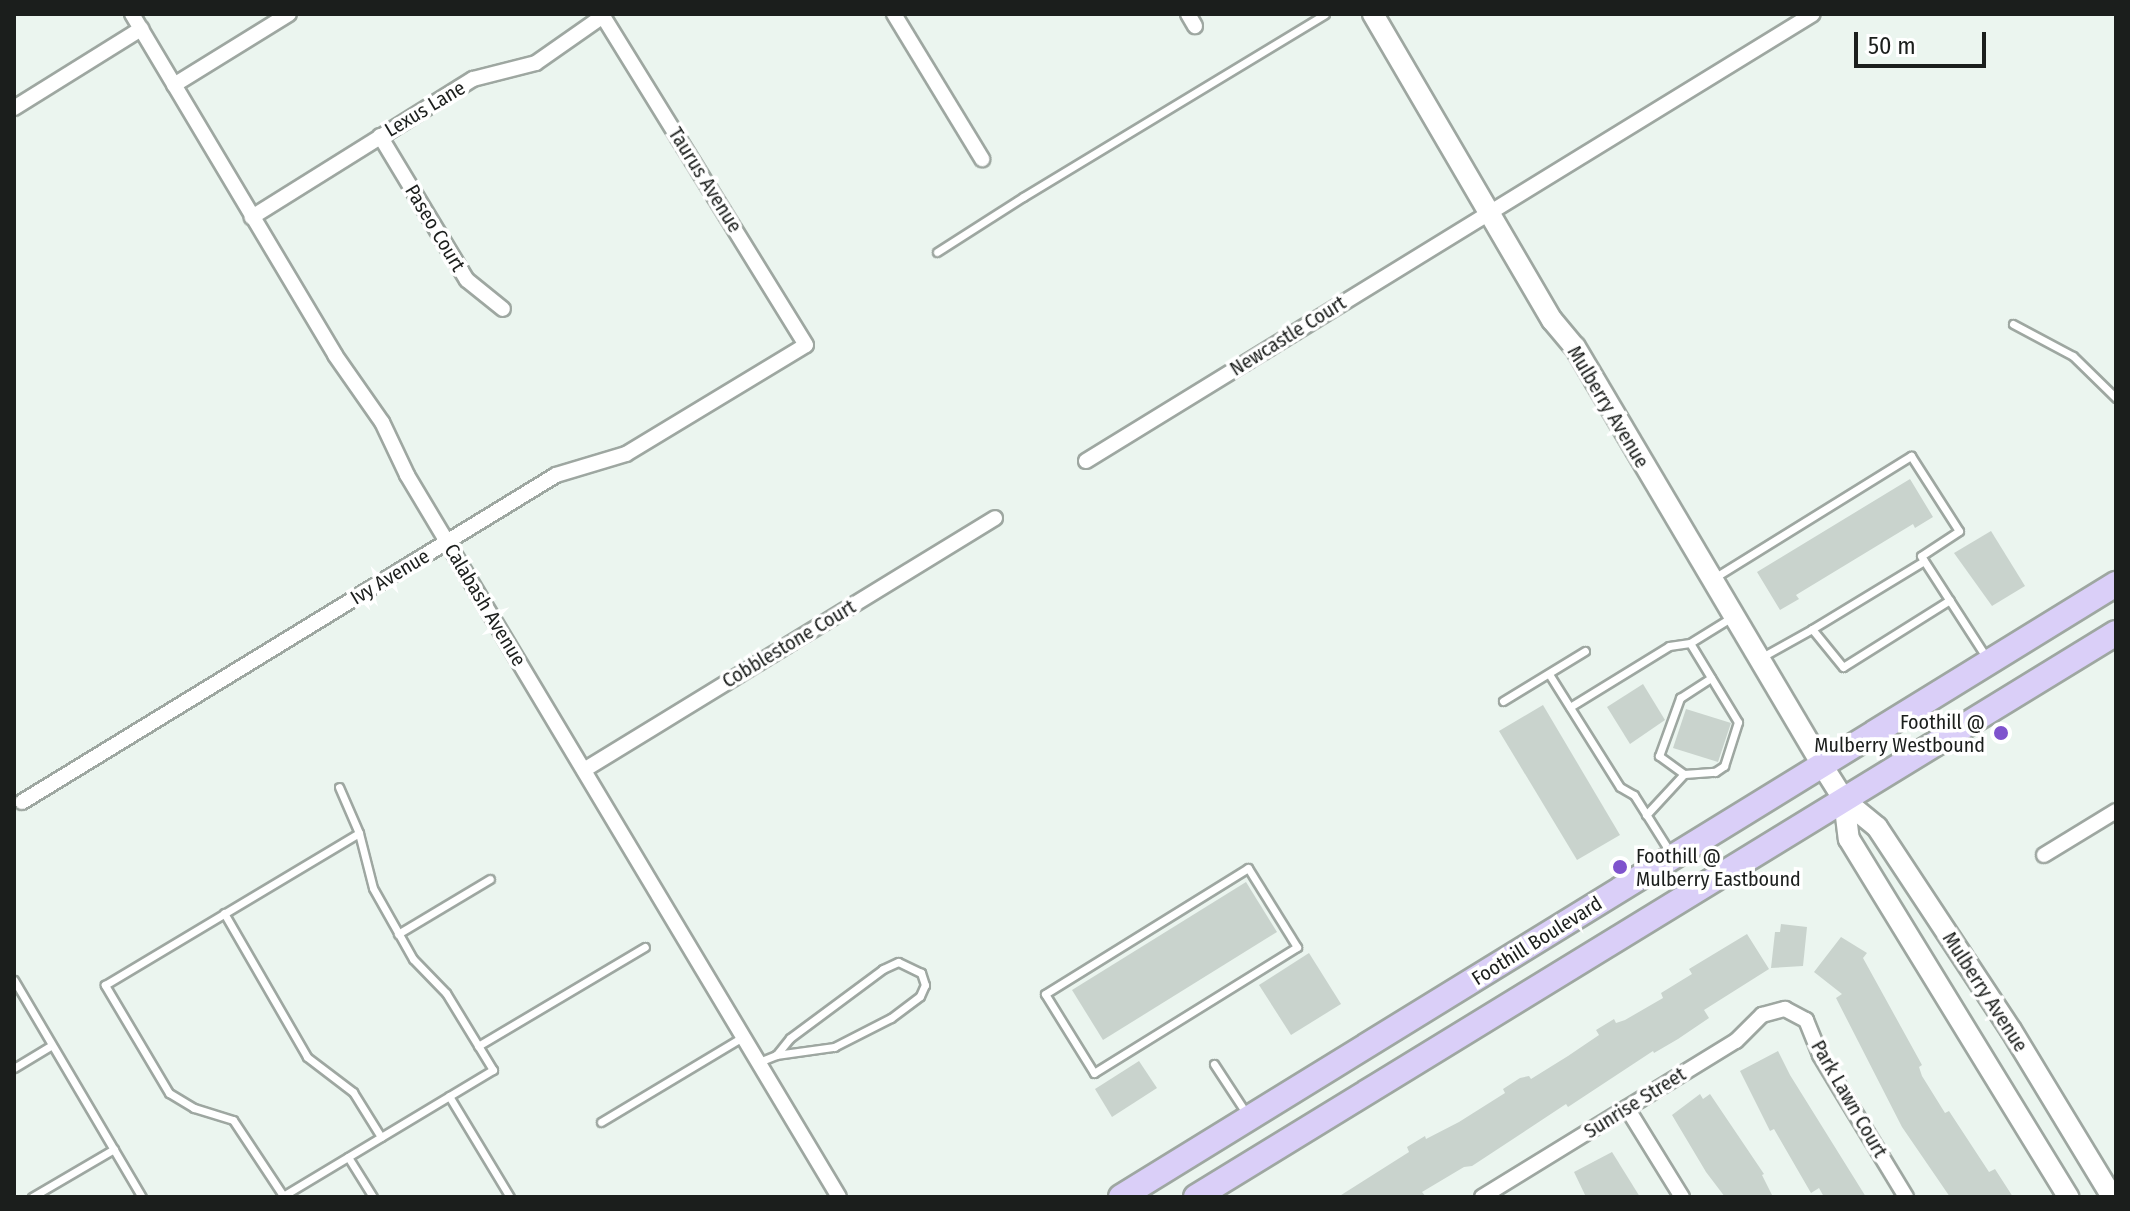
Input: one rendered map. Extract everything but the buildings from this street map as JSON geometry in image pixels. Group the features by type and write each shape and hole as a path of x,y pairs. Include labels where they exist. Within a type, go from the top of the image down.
{"main road":[{"name":"Foothill Boulevard","path":"1121,1197 2116,584"},
{"name":"Foothill Boulevard","path":"1196,1197 2116,633"}],"street":[{"name":"Calabash Avenue","path":"132,14 335,355 382,422 407,475 839,1197"},
{"path":"174,85 289,14"},
{"path":"894,14 982,159"},
{"name":"Mulberry Avenue","path":"1373,14 1552,320 1575,347 1822,765 1844,800 1875,824 2011,1030 2112,1197"},
{"name":"Newcastle Court","path":"1086,461 1813,14"},
{"name":"Lexus Lane","path":"252,217 473,79 536,63 603,16"},
{"name":"Taurus Avenue","path":"603,16 806,345"},
{"path":"14,108 141,29"},
{"name":"Paseo Court","path":"380,136 467,280 503,309"},
{"name":"Ivy Avenue","path":"22,802 556,475 626,454 806,345"},
{"name":"Cobblestone Court","path":"584,770 995,518"},
{"name":"Mulberry Avenue","path":"1844,800 1849,839 2068,1197"},
{"path":"2044,855 2116,811"},
{"name":"Sunrise Street","path":"1482,1197 1736,1041 1762,1015 1785,1009"},
{"name":"Park Lawn Court","path":"1785,1009 1806,1020 1820,1055 1906,1197"},
{"path":"1627,1108 1682,1197"}],"lane":[{"path":"937,252 1325,14"},
{"path":"2013,324 2073,356 2116,398"},
{"path":"1710,580 1911,456 1959,531 1921,556 1990,662"},
{"path":"1758,659 1924,561"},
{"path":"1812,629 1843,667 1950,600"},
{"path":"1570,707 1669,646 1690,643 1732,617"},
{"path":"1690,643 1738,722 1724,766 1715,772 1684,774 1659,756 1680,698 1711,678"},
{"path":"1503,701 1585,651"},
{"path":"1549,674 1620,787 1634,795 1673,857"},
{"path":"1646,815 1684,774"},
{"path":"339,787 359,833 373,888 398,934 413,959 446,993 493,1070 283,1196 233,1120 194,1108 169,1093 105,985 359,833"},
{"path":"1248,868 1297,947 1231,988 1094,1073 1045,994 1248,868"},
{"path":"398,934 490,879"},
{"path":"224,913 307,1057 353,1092 381,1137"},
{"path":"478,1046 645,947"},
{"path":"759,1062 776,1055 834,1047 891,1018 920,996 925,985 921,973 898,962 883,969 790,1038 776,1055"},
{"path":"14,980 142,1197"},
{"path":"601,1122 744,1036"},
{"path":"14,1068 52,1045"},
{"path":"1214,1064 1249,1118"},
{"path":"449,1096 510,1197"},
{"path":"32,1197 114,1149"},
{"path":"348,1157 373,1197"}],"place":[{"name":"Foothill @ Mulberry Westbound","path":"2001,733"},
{"name":"Foothill @ Mulberry Eastbound","path":"1620,867"}]}
